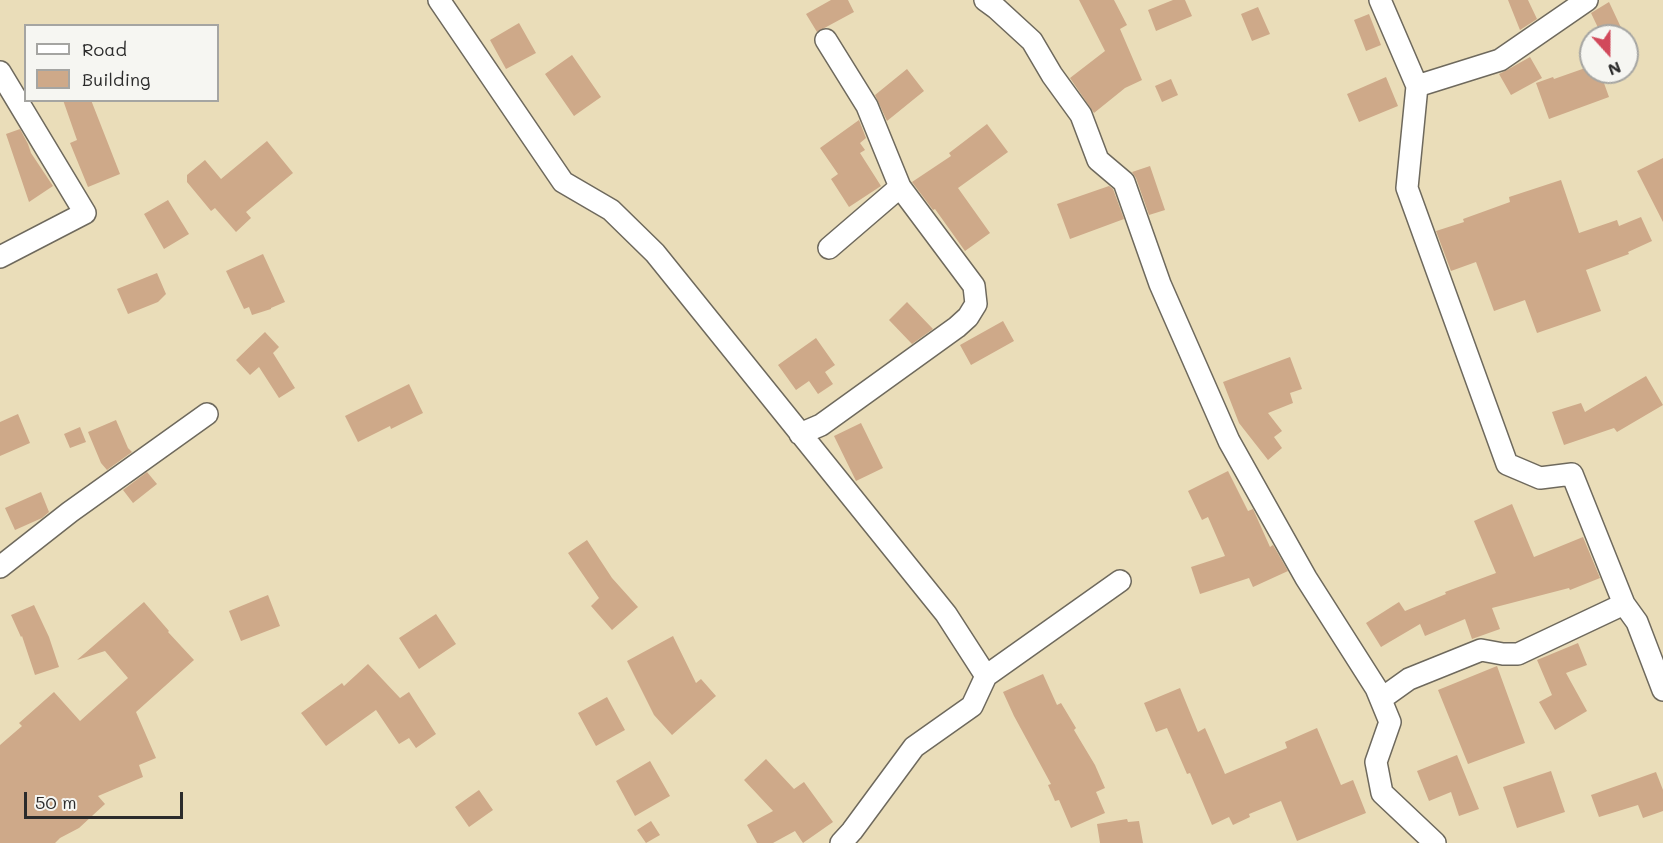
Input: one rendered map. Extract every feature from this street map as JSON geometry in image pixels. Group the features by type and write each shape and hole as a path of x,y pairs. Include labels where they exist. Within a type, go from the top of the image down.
{"street":[{"path":"439,0 563,182 611,210 655,253 946,614 986,676"},
{"path":"985,0 1032,41 1052,75 1081,115 1098,160 1124,182 1160,284 1229,441 1306,578 1381,699 1390,722 1376,762 1382,793 1435,843"},
{"path":"1380,0 1417,86 1407,188 1507,464 1540,478 1572,474 1624,603 1637,622 1663,690"},
{"path":"1417,86 1500,60 1587,0"},
{"path":"800,434 821,425 957,327 968,317 976,304 974,286 900,187 867,106 826,40"},
{"path":"0,72 85,213 0,257"},
{"path":"829,248 900,187"},
{"path":"0,567 70,512 207,414"},
{"path":"841,843 914,747 972,706 986,676 1120,581"},
{"path":"1381,699 1409,679 1481,650 1518,654 1624,603"}],"building":[{"path":"831,0 848,0 854,12 817,32 806,14"},
{"path":"1079,0 1114,0 1127,25 1120,29 1142,80 1125,88 1094,113 1070,78 1105,51"},
{"path":"1173,0 1185,0 1192,16 1156,31 1148,10"},
{"path":"1508,0 1528,0 1537,19 1520,30"},
{"path":"1609,2 1619,24 1596,24 1591,13"},
{"path":"1258,7 1270,34 1252,41 1241,14"},
{"path":"1369,14 1381,45 1366,51 1354,20"},
{"path":"519,23 536,53 506,69 490,40"},
{"path":"572,55 601,97 574,116 545,74"},
{"path":"1530,57 1542,78 1511,95 1499,74"},
{"path":"907,69 924,91 887,121 875,95"},
{"path":"1579,70 1579,84 1604,84 1609,97 1549,119 1536,83 1553,77 1554,79"},
{"path":"1386,77 1398,106 1359,122 1347,94"},
{"path":"1171,79 1178,95 1162,102 1155,86"},
{"path":"64,102 92,102 120,174 88,187 70,143 77,140"},
{"path":"859,120 866,138 860,143 865,150 860,153 881,186 849,207 831,179 838,174 820,148"},
{"path":"987,124 1008,152 958,188 990,233 965,251 912,182 951,156 949,153"},
{"path":"20,129 31,153 53,186 29,202 6,134"},
{"path":"267,141 293,173 246,212 251,218 236,232 215,208 211,211 187,182 187,175 205,160 221,179"},
{"path":"1663,158 1663,222 1637,171"},
{"path":"1150,166 1165,210 1149,215 1132,172"},
{"path":"1561,180 1579,233 1617,220 1619,226 1641,217 1652,241 1628,252 1629,254 1586,270 1601,311 1537,333 1525,300 1494,311 1476,262 1451,271 1436,231 1464,222 1463,219 1510,202 1509,197"},
{"path":"1109,186 1113,189 1124,219 1070,239 1057,204"},
{"path":"168,200 189,234 164,249 144,214"},
{"path":"263,254 285,302 252,315 249,307 244,309 226,271"},
{"path":"157,273 166,294 158,302 128,314 117,289"},
{"path":"907,302 933,329 912,344 889,320"},
{"path":"1003,321 1014,341 971,365 960,345"},
{"path":"265,332 279,347 273,353 295,388 279,398 259,367 250,375 236,360"},
{"path":"816,338 835,365 825,372 833,384 818,394 809,381 796,390 778,365"},
{"path":"1290,357 1302,389 1290,393 1293,403 1268,413 1282,431 1274,437 1282,448 1268,460 1239,423 1223,382"},
{"path":"1646,376 1663,405 1617,432 1614,428 1564,445 1552,412 1581,403 1585,412"},
{"path":"409,384 423,413 358,442 345,416"},
{"path":"18,414 30,443 0,456 0,422"},
{"path":"116,420 132,452 107,470 101,463 88,432"},
{"path":"861,423 883,468 856,481 834,436"},
{"path":"80,427 86,442 70,448 64,434"},
{"path":"1228,471 1248,511 1253,509 1270,547 1273,545 1288,571 1253,587 1249,578 1200,594 1191,567 1225,556 1208,517 1202,520 1188,491"},
{"path":"147,472 157,484 133,503 123,490"},
{"path":"41,492 49,512 42,518 15,530 5,508"},
{"path":"1512,504 1534,557 1583,537 1600,578 1570,590 1569,588 1492,608 1500,629 1472,639 1465,619 1425,636 1420,624 1381,647 1366,623 1399,602 1405,611 1446,594 1445,592 1496,573 1474,521"},
{"path":"587,540 612,578 638,607 612,630 591,606 599,598 568,553"},
{"path":"268,595 280,626 241,641 229,611"},
{"path":"144,602 194,660 136,712 156,758 139,765 143,777 98,796 105,804 79,828 55,843 0,843 0,745 22,726 19,723 54,692 80,721 128,678 105,651 77,660"},
{"path":"34,605 49,637 59,667 35,675 22,636 11,615"},
{"path":"436,614 456,644 419,669 399,638"},
{"path":"673,636 696,683 701,679 716,696 672,735 654,715 627,661"},
{"path":"1578,643 1587,665 1566,673 1587,711 1555,730 1539,702 1552,695 1537,660"},
{"path":"368,664 400,698 409,692 436,734 416,748 409,738 399,744 376,710 326,746 301,713 342,683 344,686"},
{"path":"1497,666 1525,743 1468,764 1438,690"},
{"path":"1043,674 1057,705 1061,703 1076,728 1074,730 1095,765 1105,788 1096,792 1105,813 1071,828 1059,800 1055,801 1048,785 1051,784 1003,692"},
{"path":"1180,688 1198,732 1205,728 1225,774 1287,748 1285,742 1317,728 1341,785 1353,780 1366,813 1297,841 1281,801 1249,814 1250,817 1233,825 1229,817 1212,825 1190,773 1187,774 1167,728 1156,732 1144,703"},
{"path":"607,697 625,730 596,746 578,713"},
{"path":"1457,755 1479,809 1459,816 1451,792 1429,801 1417,771"},
{"path":"766,759 794,789 804,782 833,822 803,843 795,831 773,843 757,843 747,825 773,811 744,780"},
{"path":"650,761 670,796 635,816 616,781"},
{"path":"1551,771 1565,812 1517,828 1503,787"},
{"path":"1656,772 1663,790 1663,811 1643,818 1638,805 1599,817 1591,795"},
{"path":"479,790 493,810 469,827 455,807"},
{"path":"1127,819 1128,822 1139,821 1143,843 1100,843 1097,824"},
{"path":"651,821 660,835 646,843 637,830"}]}
